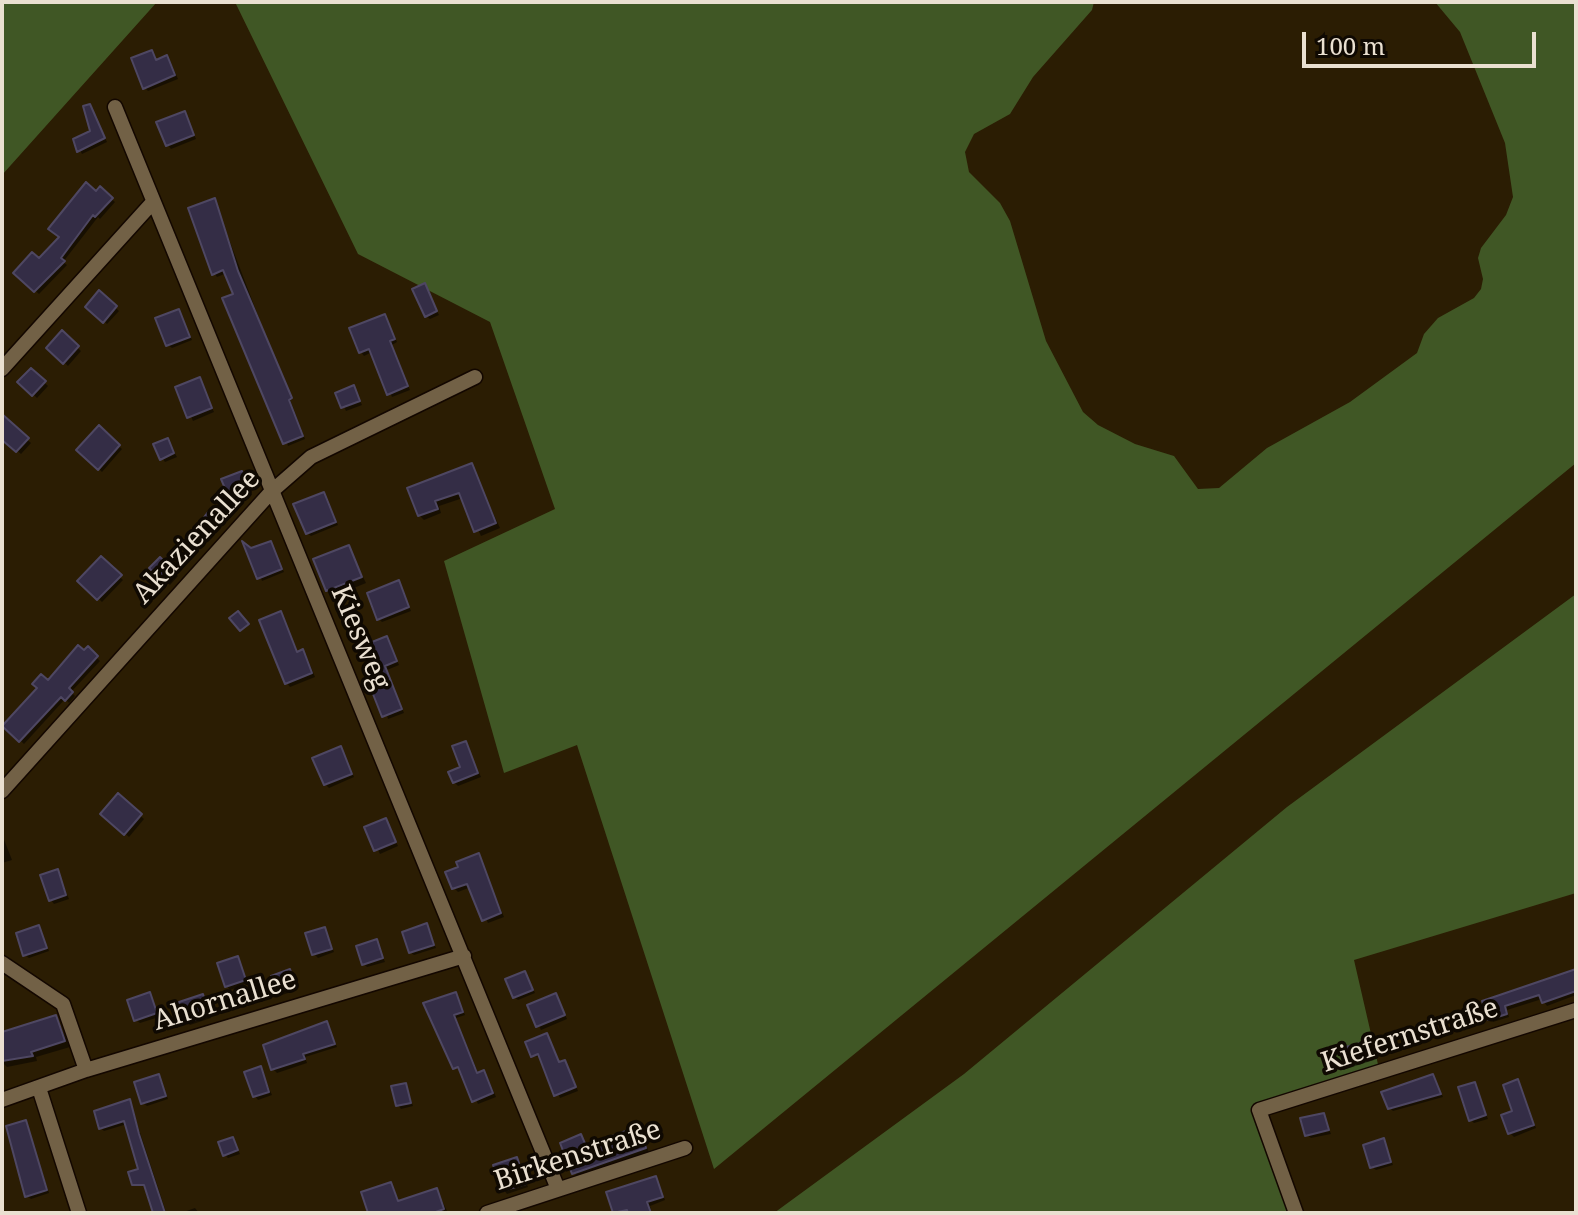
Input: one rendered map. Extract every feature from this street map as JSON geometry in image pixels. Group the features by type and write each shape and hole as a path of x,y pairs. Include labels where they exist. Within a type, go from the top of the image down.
{"street":[{"name":"Kiesweg","path":"115,107 558,1189"},
{"path":"2,369 153,202"},
{"name":"Akazienallee","path":"2,791 271,492 311,457 475,377"},
{"name":"Ahornallee","path":"2,1100 86,1070 464,956"},
{"path":"2,963 63,1004 86,1070"},
{"name":"Kiefernstraße","path":"1296,1213 1259,1110 1576,1010"},
{"path":"39,1088 79,1213"},
{"name":"Birkenstraße","path":"487,1213 685,1148"}],"green space":[{"path":"2,2 157,2 2,175"},
{"path":"235,2 1094,2 1092,10 1033,77 1010,114 974,134 965,152 969,172 1000,203 1010,221 1046,341 1083,412 1098,425 1135,444 1174,456 1198,489 1219,488 1267,448 1350,402 1417,353 1424,334 1438,318 1474,298 1481,289 1483,279 1478,258 1481,248 1506,215 1513,197 1505,143 1460,32 1435,2 1576,2 1576,463 714,1169 577,745 504,773 444,561 555,509 490,322 358,254"},
{"path":"1576,594 1576,893 1354,960 1380,1073 1259,1110 1296,1213 774,1213 964,1074 1287,807"}],"building":[{"path":"152,50 156,60 167,55 175,75 143,89 131,58"},
{"path":"90,104 105,138 77,152 73,139 90,131 83,106"},
{"path":"185,111 194,135 166,146 156,122"},
{"path":"86,182 96,191 100,186 113,198 95,217 93,215 61,258 65,261 34,292 13,273 32,252 39,258 59,237 48,229"},
{"path":"215,198 238,271 292,398 289,400 303,436 283,444 222,298 233,294 223,270 212,275 188,208"},
{"path":"425,283 437,311 425,317 412,289"},
{"path":"99,290 117,306 103,323 85,307"},
{"path":"179,309 190,337 166,346 155,318"},
{"path":"385,314 395,339 390,341 408,386 387,395 369,349 359,353 349,328"},
{"path":"62,330 79,346 63,364 46,348"},
{"path":"31,368 46,381 32,396 17,382"},
{"path":"200,377 212,408 187,418 175,387"},
{"path":"354,385 360,401 341,408 335,393"},
{"path":"2,414 29,438 16,452 2,440"},
{"path":"99,425 120,445 98,470 76,450"},
{"path":"168,438 174,453 160,460 153,444"},
{"path":"472,463 496,523 474,532 459,493 435,501 438,509 418,516 407,488"},
{"path":"242,471 250,492 230,500 221,479"},
{"path":"324,492 336,522 306,534 293,504"},
{"path":"208,512 216,519 208,534 198,525"},
{"path":"242,541 251,548 271,541 282,569 257,579"},
{"path":"349,545 362,577 326,591 313,559"},
{"path":"101,556 122,575 97,600 77,581"},
{"path":"160,557 176,572 165,583 149,568"},
{"path":"399,580 409,607 377,620 367,593"},
{"path":"238,611 249,624 240,631 229,618"},
{"path":"281,611 297,652 303,649 312,673 285,684 259,620"},
{"path":"387,636 397,661 385,666 402,709 382,717 371,689 378,686 362,646"},
{"path":"78,645 84,650 88,646 98,656 69,688 73,692 65,701 61,697 19,742 2,726 37,688 32,684 41,674 48,680"},
{"path":"466,741 478,773 453,783 448,772 460,767 452,746"},
{"path":"341,746 352,774 324,785 312,758"},
{"path":"118,793 142,814 124,835 100,814"},
{"path":"386,818 396,842 374,851 364,827"},
{"path":"479,853 501,913 482,921 467,884 452,889 445,872 458,867 456,862"},
{"path":"58,869 66,895 49,901 40,875"},
{"path":"427,923 434,945 409,953 402,932"},
{"path":"39,925 47,948 23,956 16,933"},
{"path":"325,927 332,949 312,955 305,933"},
{"path":"377,939 383,958 362,965 356,946"},
{"path":"238,956 246,980 225,987 217,963"},
{"path":"290,969 295,986 276,992 271,976"},
{"path":"1576,969 1576,991 1542,1003 1539,995 1505,1006 1507,1014 1488,1020 1482,1001"},
{"path":"525,971 533,990 513,998 505,979"},
{"path":"150,992 157,1013 134,1021 127,1000"},
{"path":"456,992 463,1012 454,1015 477,1073 484,1070 493,1093 472,1102 458,1067 453,1069 423,1003"},
{"path":"556,993 565,1015 536,1027 527,1005"},
{"path":"203,994 209,1015 185,1023 179,1002"},
{"path":"56,1015 65,1041 31,1052 33,1056 2,1061 2,1032"},
{"path":"327,1021 335,1044 303,1054 305,1059 271,1070 263,1045"},
{"path":"547,1033 559,1062 565,1060 576,1087 554,1096 538,1054 531,1057 525,1042"},
{"path":"1368,1041 1372,1056 1338,1067 1349,1053 1346,1047"},
{"path":"261,1066 269,1092 253,1097 244,1072"},
{"path":"159,1074 166,1096 141,1104 134,1082"},
{"path":"1433,1074 1441,1094 1388,1109 1381,1092"},
{"path":"1518,1079 1534,1125 1508,1134 1501,1115 1512,1111 1503,1085"},
{"path":"1475,1082 1486,1115 1469,1121 1458,1087"},
{"path":"406,1083 411,1103 396,1106 391,1086"},
{"path":"130,1099 165,1213 153,1213 144,1185 132,1185 128,1172 138,1169 124,1121 99,1129 94,1111"},
{"path":"1324,1113 1329,1130 1305,1136 1300,1118"},
{"path":"26,1120 47,1190 25,1197 6,1126"},
{"path":"639,1126 646,1148 572,1174 560,1143 581,1134 586,1146"},
{"path":"233,1137 238,1150 223,1156 218,1142"},
{"path":"1384,1138 1391,1162 1370,1168 1363,1145"},
{"path":"517,1157 526,1184 502,1191 493,1165"},
{"path":"656,1176 663,1197 647,1202 651,1213 628,1213 627,1210 613,1213 606,1192"},
{"path":"391,1182 398,1201 437,1188 444,1209 433,1213 368,1213 361,1192"}]}
